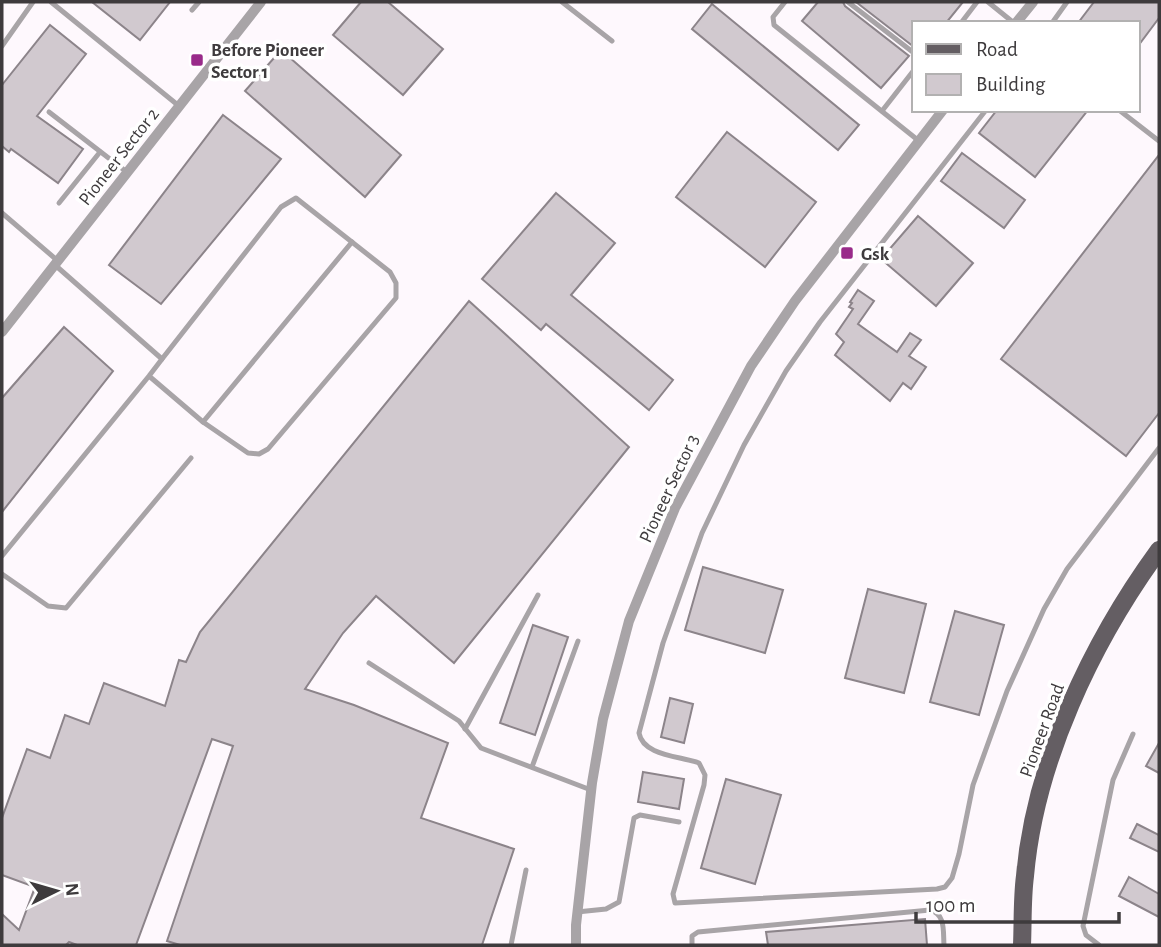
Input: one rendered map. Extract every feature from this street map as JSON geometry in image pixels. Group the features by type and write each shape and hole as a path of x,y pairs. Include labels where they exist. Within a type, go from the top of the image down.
{"main road":[{"name":"Pioneer Road","path":"1021,945 1025,874 1047,768 1074,698 1104,635 1133,586 1159,550"}],"street":[{"name":"Pioneer Sector 2","path":"2,332 261,2"},
{"path":"1017,21 1033,2"},
{"name":"Pioneer Sector 3","path":"576,945 577,912 591,790 603,719 629,621 675,508 751,366 795,301 941,112"}],"lane":[{"path":"2,46 33,2"},
{"path":"51,2 179,107"},
{"path":"192,10 199,2"},
{"path":"562,2 612,41"},
{"path":"785,2 773,17 774,25 919,141"},
{"path":"848,2 912,51"},
{"path":"963,21 977,2"},
{"path":"988,2 1012,21"},
{"path":"1053,21 1067,2"},
{"path":"882,111 912,73"},
{"path":"50,112 128,173"},
{"path":"984,112 820,322 786,371 744,445 702,533 663,643 639,733 640,739 648,748 699,763 705,775 673,894 675,903 944,887 952,878 977,774 1007,691 1044,609 1066,569 1159,448"},
{"path":"1122,112 1159,141"},
{"path":"59,203 100,152"},
{"path":"2,556 149,376 281,207 296,198 390,272 396,284 396,298 268,449 259,454 247,453 203,422 149,376"},
{"path":"2,213 162,359"},
{"path":"203,422 352,242"},
{"path":"2,574 48,606 66,608 191,458"},
{"path":"465,729 538,595"},
{"path":"532,767 578,641"},
{"path":"369,663 459,721 481,748 591,790"},
{"path":"1099,945 1086,935 1083,926 1113,779 1133,734"},
{"path":"577,912 606,908 619,902 634,818 642,816 679,822"},
{"path":"511,945 526,870"},
{"path":"692,945 692,936 698,932 930,911 939,913 942,917 944,945"}],"building":[{"path":"92,2 170,2 140,40"},
{"path":"361,2 388,2 443,49 403,95 333,35"},
{"path":"818,2 843,2 909,56 881,88 802,21"},
{"path":"856,2 963,2 948,21 912,21 912,45"},
{"path":"1094,2 1159,2 1159,18 1140,43 1140,21 1080,21"},
{"path":"712,4 859,125 838,150 692,29"},
{"path":"50,25 86,54 37,116 83,149 58,183 11,149 9,152 2,146 2,85"},
{"path":"281,50 401,155 365,197 245,91"},
{"path":"995,112 1086,112 1035,177 979,133"},
{"path":"223,115 281,159 161,304 109,265"},
{"path":"727,132 816,202 765,267 676,197"},
{"path":"962,153 1025,200 1004,228 941,181"},
{"path":"1159,155 1159,413 1126,456 1001,359"},
{"path":"556,193 615,243 571,295 673,380 649,410 546,324 541,330 482,279"},
{"path":"918,216 973,263 936,306 881,259"},
{"path":"858,290 874,301 858,324 897,352 910,333 921,340 909,356 926,367 911,389 903,383 890,401 835,355 844,342 836,334 853,309 849,307 852,303 850,302"},
{"path":"469,301 629,447 454,663 376,596 343,633 305,689 354,705 448,743 421,818 514,849 482,945 180,945 167,941 233,746 212,739 136,945 77,945 69,942 66,945 2,945 2,914 19,930 35,887 2,875 2,818 27,749 50,758 65,715 89,724 104,683 165,706 179,660 186,662 200,632"},
{"path":"64,327 113,371 2,512 2,398"},
{"path":"703,567 783,590 765,653 685,630"},
{"path":"868,589 926,604 904,693 845,678"},
{"path":"955,611 1004,625 979,715 930,702"},
{"path":"533,625 568,637 535,735 500,723"},
{"path":"670,698 693,704 684,743 661,737"},
{"path":"1159,743 1159,773 1146,766"},
{"path":"643,772 684,779 679,809 638,802"},
{"path":"726,779 781,795 755,884 701,868"},
{"path":"1137,824 1159,835 1159,852 1130,838"},
{"path":"1129,877 1159,894 1159,917 1119,896"},
{"path":"925,919 927,945 768,945 766,932"}],"place":[{"name":"Before Pioneer Sector 1","path":"197,60"},
{"name":"Gsk","path":"847,253"}]}
